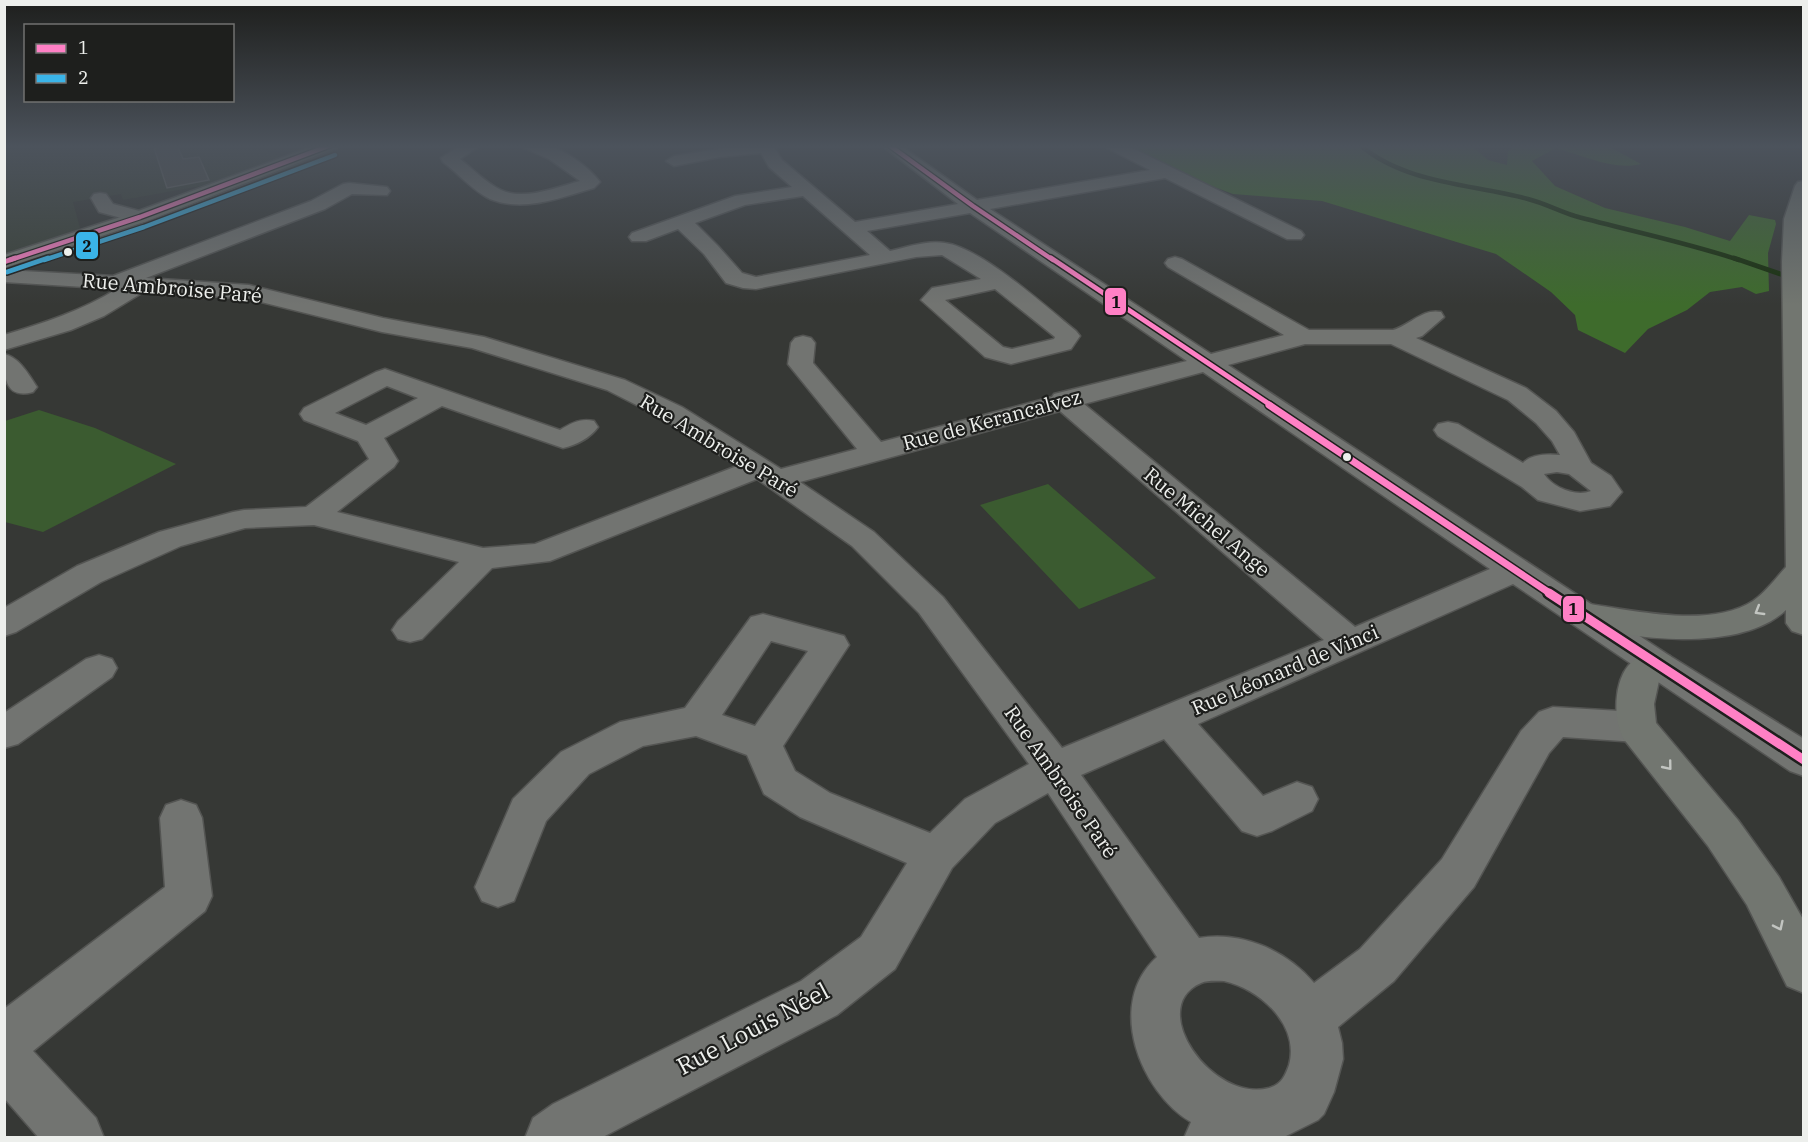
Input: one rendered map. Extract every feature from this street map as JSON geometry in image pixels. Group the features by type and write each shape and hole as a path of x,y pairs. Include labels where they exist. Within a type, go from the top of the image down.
{"main road":[{"path":"4,262 190,198"},
{"path":"1800,198 1794,219 1792,262 1803,623"},
{"path":"1583,615 1688,628 1715,625 1750,617 1765,610 1802,574"},
{"path":"1657,665 1642,674 1635,704 1637,727 1723,833 1762,891 1803,970"}],"street":[{"path":"100,198 106,208 140,217"},
{"path":"114,283 330,198"},
{"path":"511,198 530,198"},
{"path":"639,237 741,200 752,198"},
{"path":"817,198 886,258"},
{"path":"962,198 1657,665 1803,760"},
{"path":"853,228 1017,198"},
{"path":"1220,198 1294,235"},
{"path":"681,221 711,250 734,278 743,282 756,283 935,249 957,252 997,282 1068,336 1063,345 1011,357 994,352 932,300 940,293 997,282"},
{"path":"1175,263 1304,337 1395,338 1414,331 1433,317"},
{"name":"Rue Ambroise Paré","path":"4,276 249,292 382,324 476,342 616,385 673,413 863,539 931,605 1055,769 1079,808 1189,963"},
{"path":"4,343 63,325 96,311 139,285"},
{"name":"Rue de Kerancalvez","path":"4,624 89,574 170,539 244,519 314,516 483,558 539,554 768,474 874,452 1304,337"},
{"path":"1395,338 1517,394 1546,417 1564,438 1579,468 1557,463 1537,465 1530,471 1531,480 1448,430"},
{"path":"803,343 800,364 874,452"},
{"path":"4,361 24,387"},
{"path":"314,516 384,461 368,435 313,414 385,377 564,440 584,427"},
{"path":"368,435 439,397"},
{"name":"Rue Michel Ange","path":"1063,400 1351,643"},
{"path":"410,630 483,558"},
{"name":"Rue Léonard de Vinci","path":"1055,769 1351,643 1507,574 1514,567"},
{"path":"697,721 763,626 831,645 763,745"},
{"path":"4,733 99,668"},
{"path":"1170,719 1257,818 1297,799"},
{"path":"498,887 528,811 574,763 634,733 697,721 763,745 778,782 815,805 936,855"},
{"path":"1308,1018 1377,964 1458,873 1535,742 1553,722 1637,727"},
{"name":"Rue Louis Néel","path":"553,1137 572,1123 819,998 878,953 936,855 980,811 1055,769"},
{"path":"4,1041 189,897 181,818"},
{"path":"1224,958 1252,965 1276,980 1292,994 1308,1018 1315,1035 1318,1062 1304,1097 1273,1115 1254,1116 1221,1125 1170,1065 1157,1036 1155,1017 1159,992 1170,976 1189,963 1224,958"},
{"path":"4,1058 76,1137"}],"shaded area":[{"path":"5,198 95,198 73,202 80,228 76,232 5,257"}],"green space":[{"path":"1288,198 1583,198 1605,208 1685,227 1730,241 1749,215 1775,220 1776,224 1768,253 1769,291 1756,294 1742,287 1710,292 1687,310 1648,329 1625,353 1578,330 1575,315 1551,292 1496,254 1322,201"},
{"path":"39,410 95,428 176,464 43,532 5,522 5,421"},
{"path":"1048,484 1156,578 1079,609 980,505"}],"waterway":[{"path":"1525,198 1575,216 1739,260"},
{"path":"1734,258 1792,278"}],"transit line":[{"name":"1","path":"4,262 190,198"},
{"name":"2","path":"7,272 144,227 220,198"},
{"name":"1","path":"962,198 1657,665 1804,760"}]}
